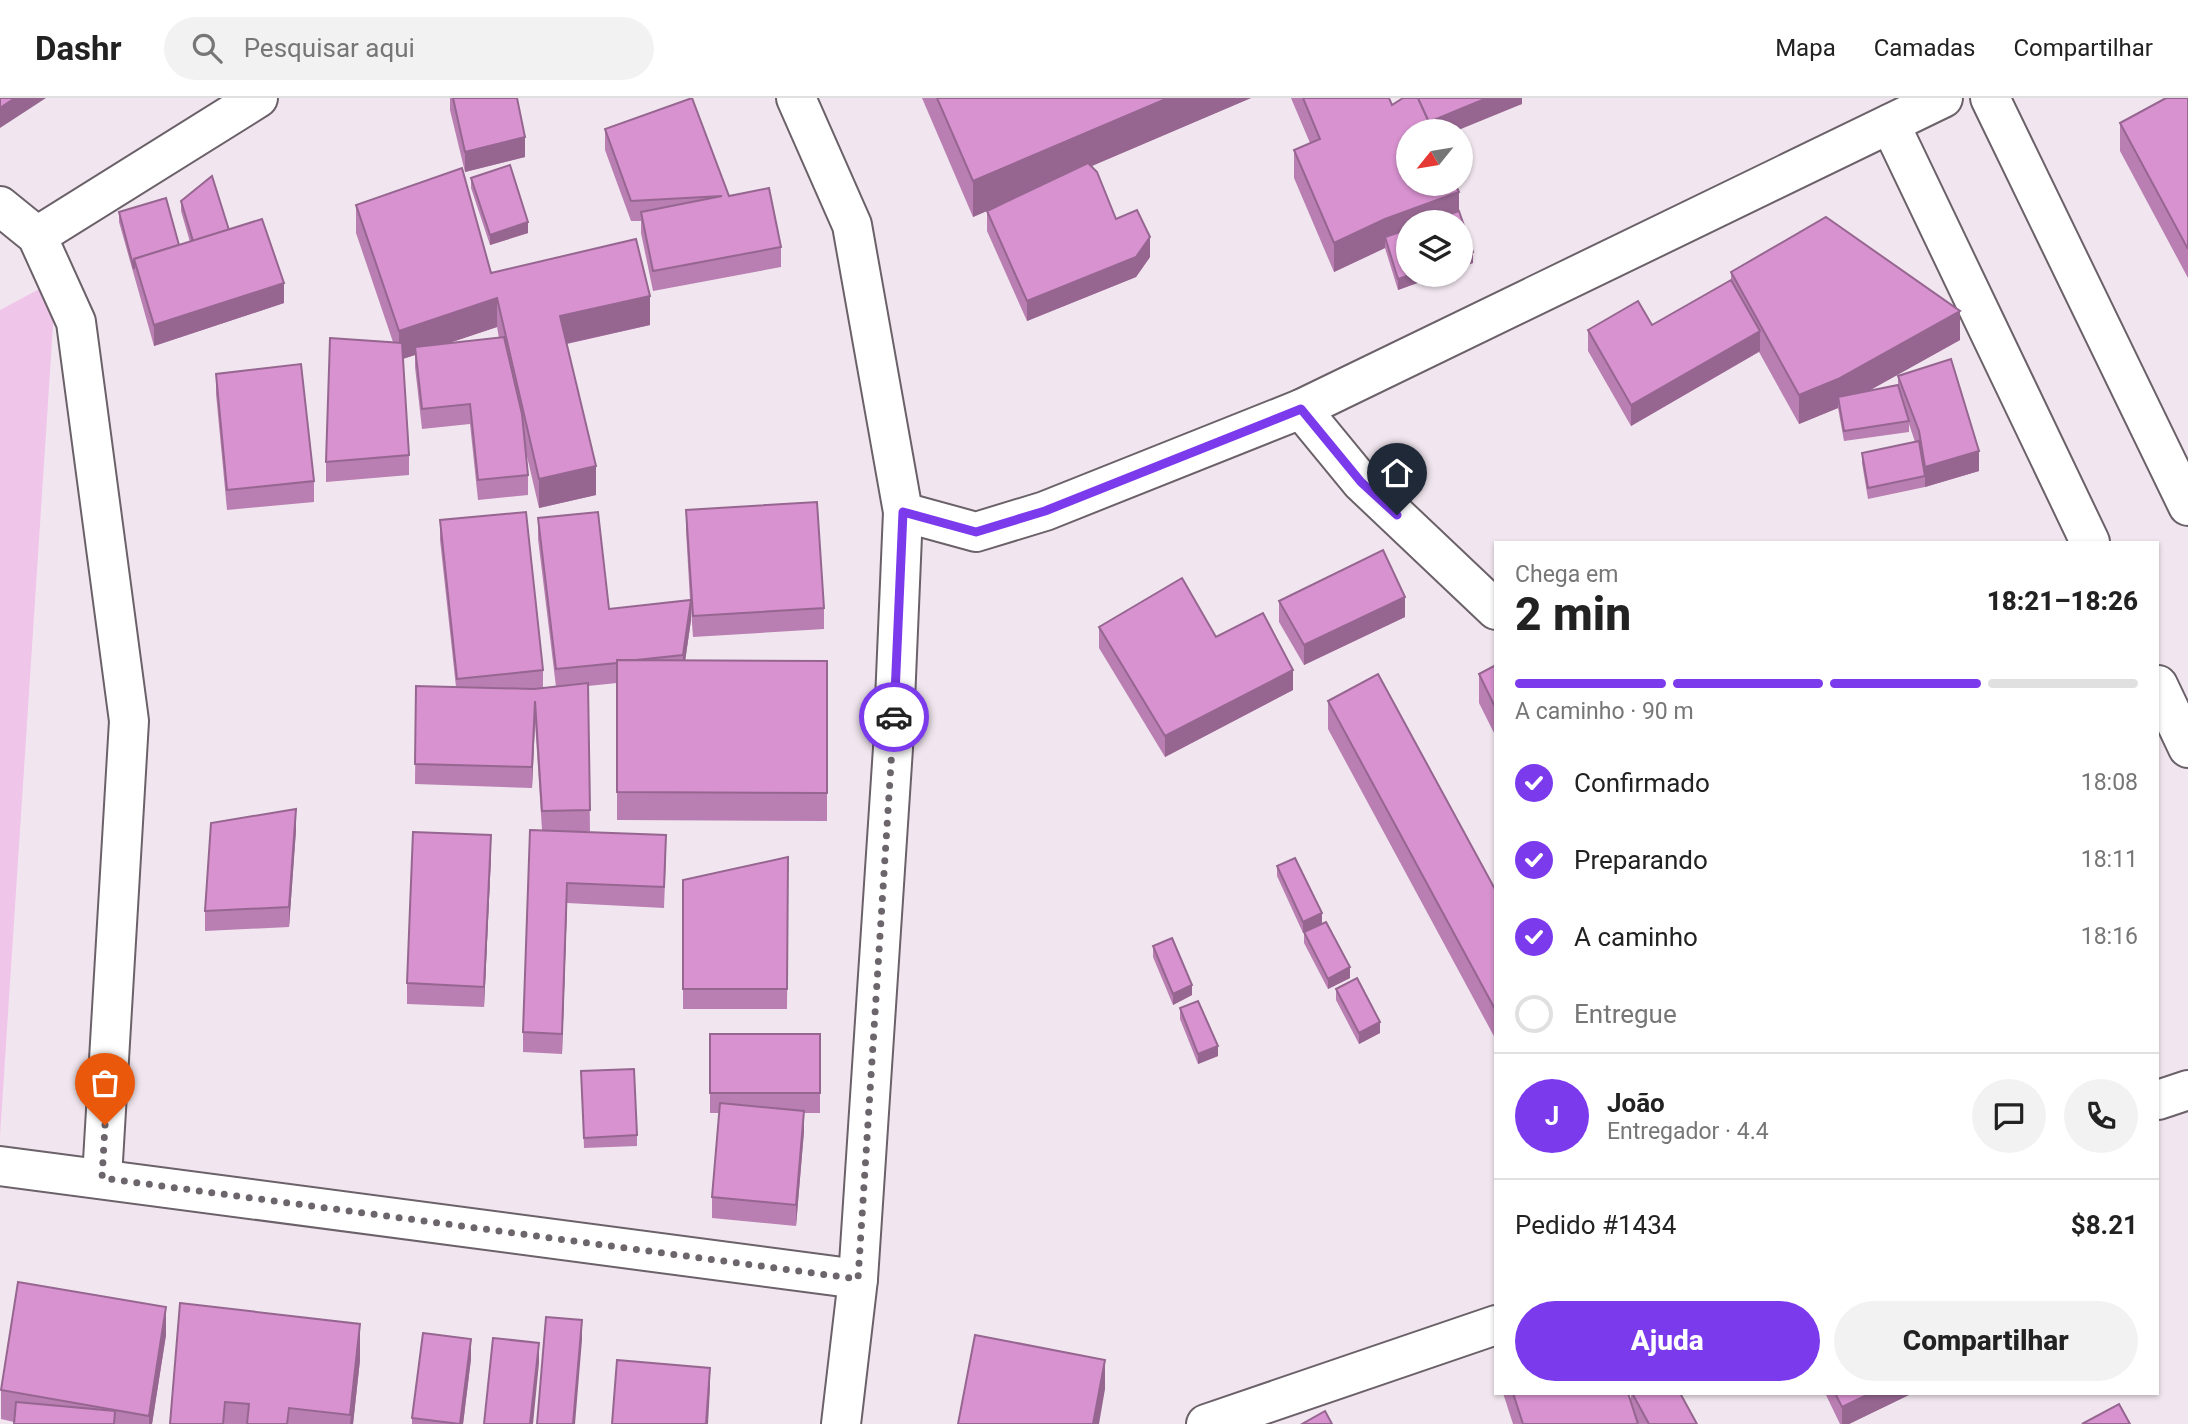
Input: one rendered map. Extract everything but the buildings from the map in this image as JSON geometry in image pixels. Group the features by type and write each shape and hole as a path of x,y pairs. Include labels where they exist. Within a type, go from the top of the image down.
{"street":[{"path":"37,236 258,98"},
{"path":"796,98 852,225 903,512 893,748 858,1279 841,1424"},
{"path":"903,512 976,532 1045,511 1301,409 1943,98"},
{"path":"1990,98 2188,506"},
{"path":"1890,124 2090,541"},
{"path":"0,206 37,236 76,322 129,721 102,1178"},
{"path":"1301,409 1361,482 1494,608"},
{"path":"2159,687 2188,748"},
{"path":"2159,1100 2188,1090"},
{"path":"0,1166 858,1279"},
{"path":"1206,1424 1494,1326"}],"shaded area":[{"path":"56,280 0,1136 0,310"}],"way so far":[{"path":"105,1125 102,1178 858,1279 894,717"}],"route":[{"path":"894,717 903,512 976,532 1045,511 1301,409 1361,482 1397,515"}]}
